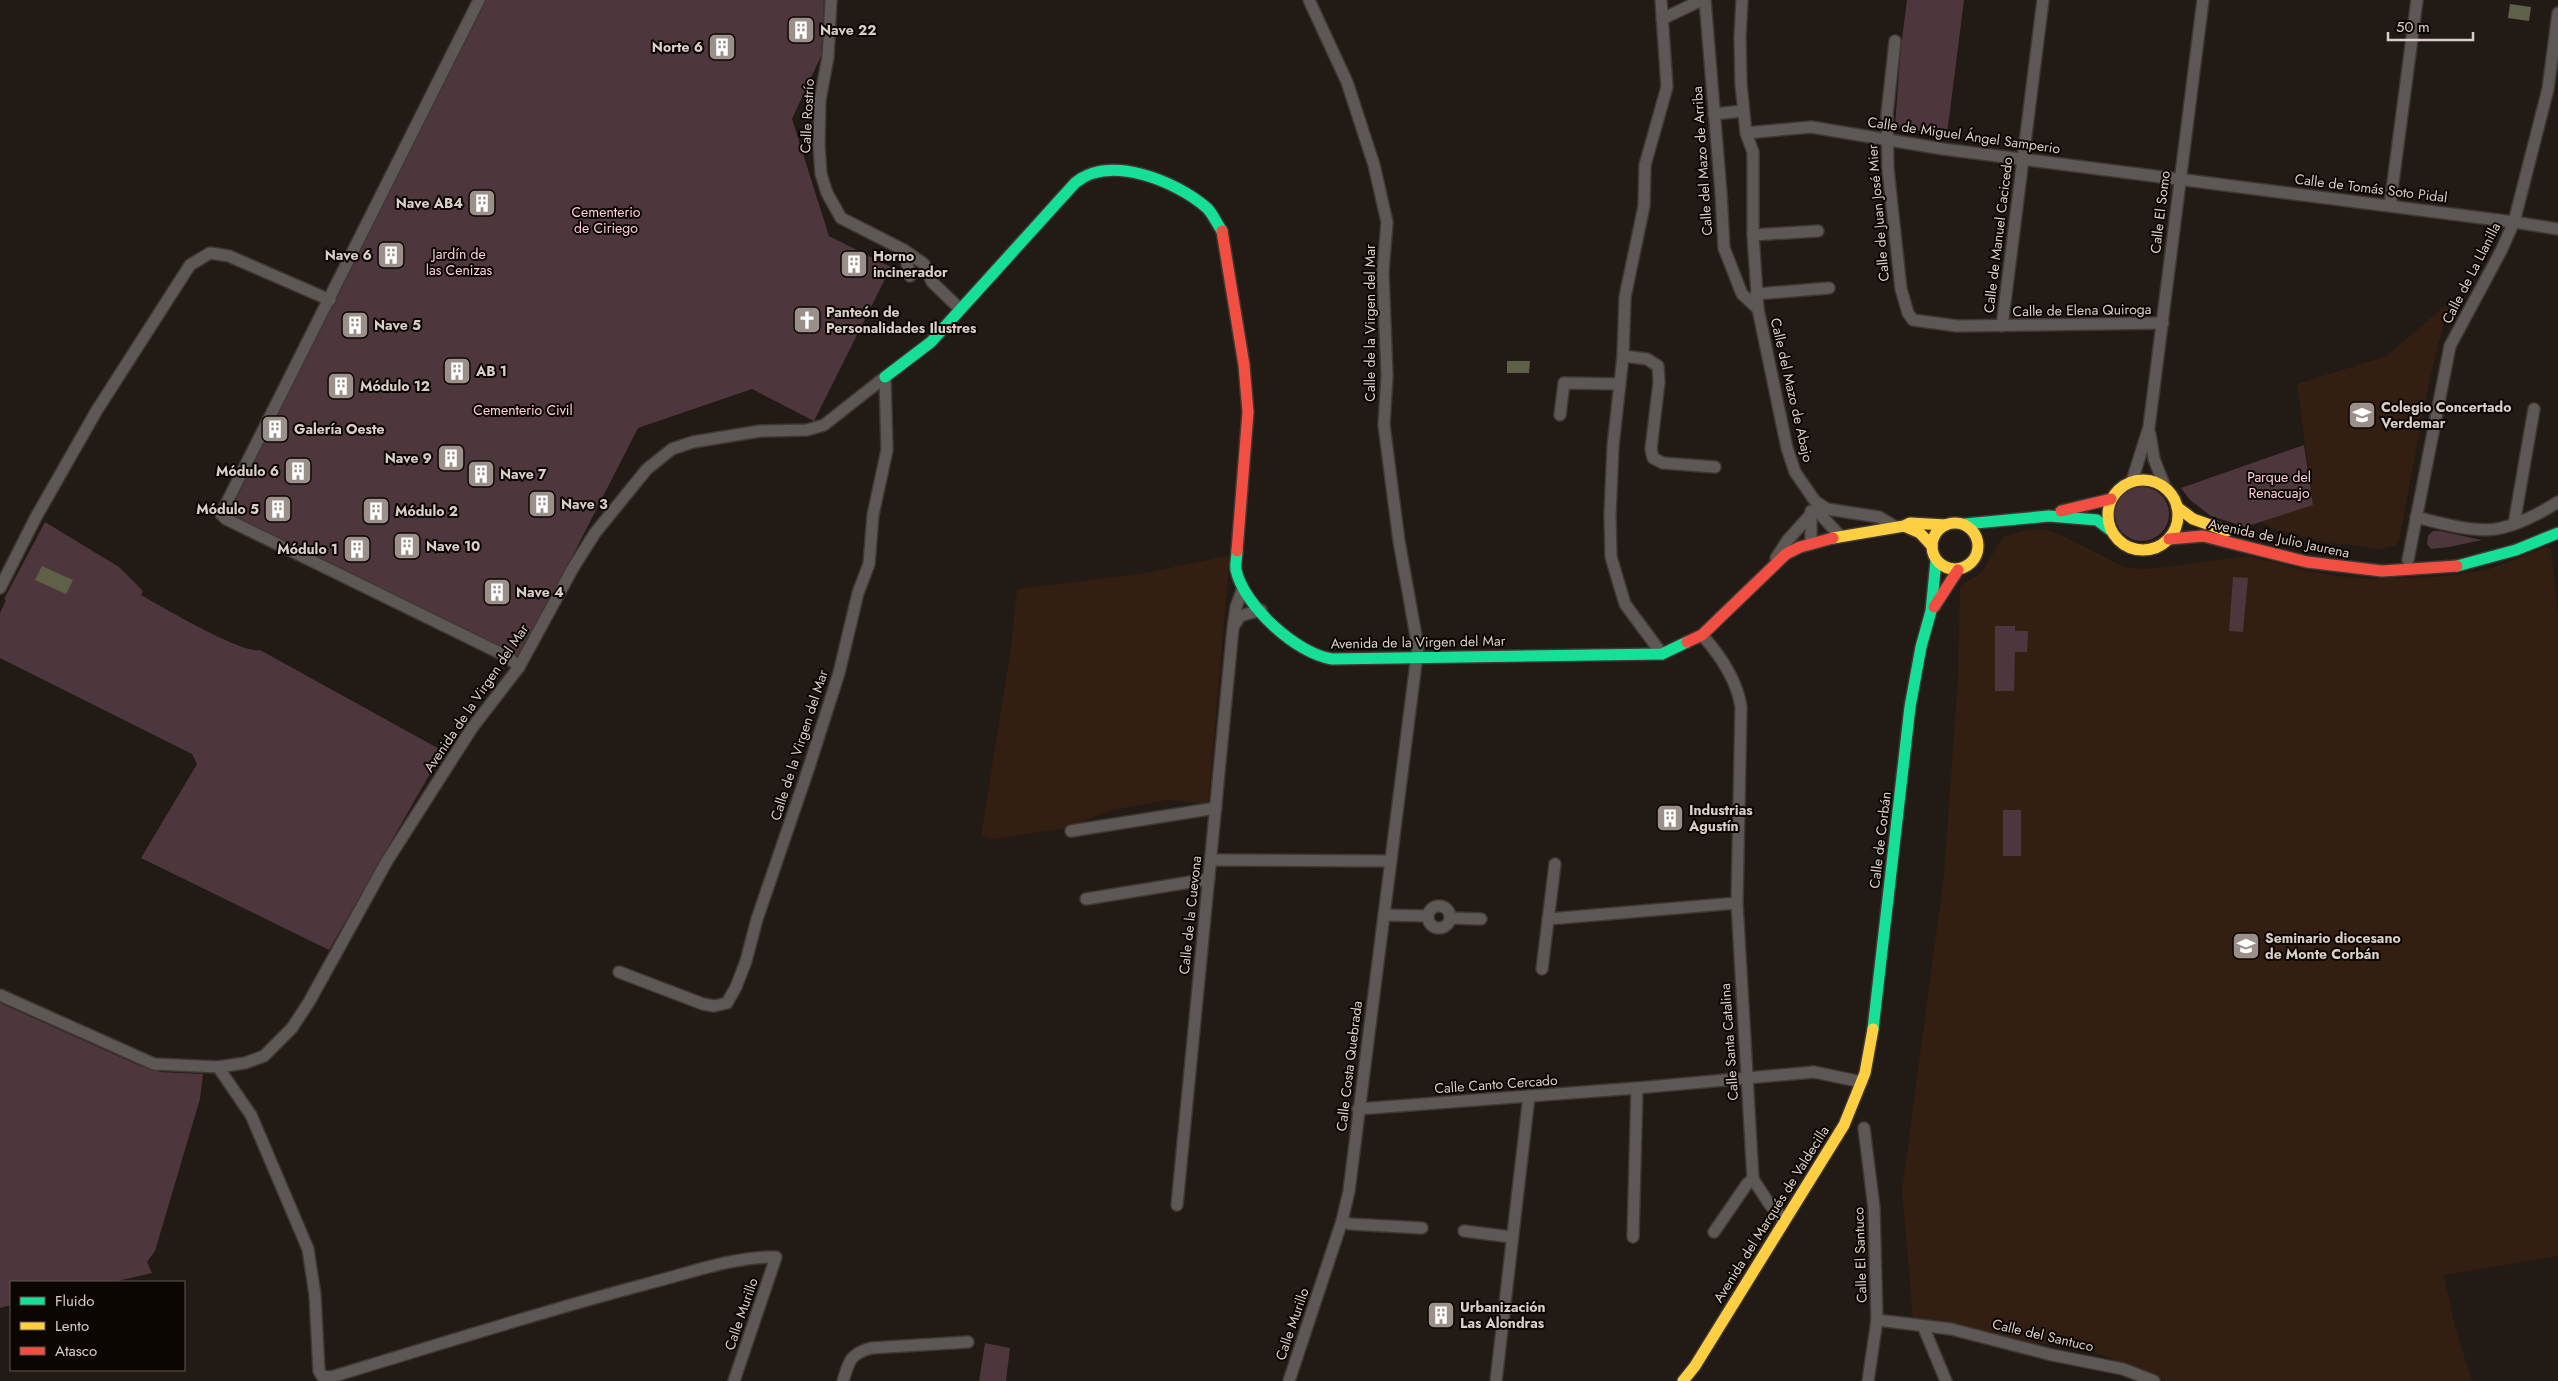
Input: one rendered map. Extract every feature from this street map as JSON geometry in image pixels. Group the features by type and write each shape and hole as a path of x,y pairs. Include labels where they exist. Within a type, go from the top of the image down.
{"main road":[{"name":"Avenida de la Virgen del Mar","path":"885,377 931,342 959,308 1060,197 1086,174 1115,169 1134,172 1170,186 1208,209 1224,235 1245,374 1248,412 1246,462 1236,569 1243,588 1261,610 1308,653 1332,659 1662,654 1702,635 1771,566 1786,554 1811,544 1840,536 1910,523 1946,525"},
{"path":"2049,516 2097,520 2124,544 2137,550 2154,548 2169,539 2178,518 2173,496 2165,487 2143,479 2123,485 2111,499 2108,511 2110,530"},
{"path":"1965,524 1975,536 1978,546 1976,554 1969,565 1958,570 1946,568 1936,561 1932,546 1934,537 1946,525 1958,522 1965,524 2004,522 2049,516 2111,499"},
{"name":"Avenida de Julio Jaurena","path":"2177,507 2194,519 2214,528 2312,553 2372,561 2454,556 2508,542 2558,522"},
{"path":"1978,546 2004,522"},
{"name":"Avenida de la Virgen del Mar","path":"1899,526 1920,533 1932,546"},
{"name":"Avenida de Julio Jaurena","path":"2169,539 2203,536 2307,562 2382,571 2455,566 2516,550 2557,536"},
{"name":"Calle de Corbán","path":"1864,1078 1872,1040 1910,707 1921,648 1931,611 1936,561"},
{"name":"Calle de Corbán","path":"1931,611 1958,570"},
{"name":"Avenida del Marqués de Valdecilla","path":"1683,1381 1696,1366 1844,1125 1864,1078"},
{"name":"Avenida del Marqués de Valdecilla","path":"1690,1381 1696,1366"}],"street":[{"path":"479,0 222,514 226,519 508,657 519,667"},
{"name":"Calle Rostrío","path":"830,0 828,57 820,109 819,145 824,183 833,206 841,218 904,250 924,264 932,282 959,308"},
{"name":"Calle de la Virgen del Mar","path":"1309,0 1347,82 1374,165 1387,222 1383,272 1387,376 1384,425 1399,541 1418,647 1416,658"},
{"path":"1661,0 1667,87 1645,165 1644,206 1625,297 1623,356 1610,505 1611,557 1624,604 1662,654"},
{"path":"1662,19 1703,0"},
{"name":"Calle del Mazo de Arriba","path":"1703,0 1722,192 1724,248 1742,294 1758,310"},
{"name":"Calle del Mazo de Abajo","path":"1742,0 1740,37 1743,111 1746,134 1753,152 1753,235 1758,310 1787,448 1795,472 1814,501 1827,509"},
{"name":"Calle de Manuel Cacicedo","path":"2002,326 2043,0"},
{"name":"Calle El Somo","path":"2132,481 2150,427 2179,180 2203,0"},
{"path":"2390,205 2417,0"},
{"name":"Calle de La Llanilla","path":"2408,560 2450,346 2501,251 2514,222 2548,88 2558,13"},
{"name":"Calle de Juan José Mier","path":"1895,41 1886,140 1901,288 1908,313 1913,320"},
{"path":"1714,114 1743,111"},
{"name":"Calle de Miguel Ángel Samperio","path":"1746,134 1811,127 2023,160 2179,180"},
{"name":"Calle de Tomás Soto Pidal","path":"2179,180 2390,205 2558,229"},
{"path":"1753,235 1818,231"},
{"path":"904,250 910,276"},
{"path":"0,588 36,518 97,410 190,265 210,253 229,256 330,300"},
{"path":"1756,294 1829,288"},
{"name":"Calle de Elena Quiroga","path":"1913,320 1957,326 2163,323"},
{"path":"1623,356 1646,359 1658,366 1659,382 1651,449 1653,458 1663,463 1715,467"},
{"name":"Calle de la Virgen del Mar","path":"619,972 708,1005 727,1003 736,987 746,961 756,919 808,770 838,673 858,593 869,564 873,515 887,450 888,414 885,377"},
{"name":"Avenida de la Virgen del Mar","path":"0,994 154,1064 218,1067 245,1063 264,1056 292,1028 309,1002 400,839 472,728 519,667 538,636 572,568 594,533 625,494 659,458 672,449 715,437 760,431 807,430 824,425 885,377"},
{"path":"1560,415 1564,383 1620,384"},
{"path":"2514,524 2534,409"},
{"name":"Calle El Somo","path":"2150,427 2154,459 2165,487"},
{"name":"Calle del Mazo de Abajo","path":"1806,490 1812,513 1811,544"},
{"path":"2416,517 2446,524 2500,529 2558,502"},
{"name":"Avenida de la Virgen del Mar","path":"1827,509 1879,517 1899,526"},
{"path":"1771,566 1787,541 1812,513 1820,514 1840,536"},
{"name":"Calle de la Cuevona","path":"1176,1205 1236,607 1243,588"},
{"path":"1234,628 1240,616 1247,612 1261,610"},
{"name":"Calle Santa Catalina","path":"1702,635 1730,674 1739,695 1741,707 1737,903 1753,1179 1770,1205 1785,1220"},
{"name":"Calle Costa Quebrada","path":"1324,1276 1342,1221 1349,1191 1416,658"},
{"path":"1071,832 1216,808"},
{"path":"1211,860 1391,861"},
{"path":"1542,969 1554,864"},
{"path":"1086,898 1209,879"},
{"path":"1548,919 1737,903"},
{"path":"1384,915 1428,916 1430,924 1438,928 1446,926 1450,918 1481,919"},
{"name":"Calle Murillo","path":"218,1067 251,1115 308,1249 315,1295 319,1371 322,1376 331,1377 587,1299 705,1269 762,1257 776,1257 734,1381"},
{"name":"Calle Canto Cercado","path":"1358,1109 1637,1088 1814,1072 1864,1078"},
{"path":"1634,1237 1637,1088"},
{"path":"1496,1381 1529,1096"},
{"name":"Calle El Santuco","path":"1864,1128 1874,1215 1877,1320 1868,1381"},
{"path":"1714,1232 1747,1184 1753,1179"},
{"path":"1342,1221 1350,1224 1422,1228"},
{"path":"1464,1231 1512,1237"},
{"name":"Calle Murillo","path":"1289,1381 1324,1276"},
{"name":"Calle del Santuco","path":"1877,1320 1951,1329 2052,1354 2123,1368 2154,1381"},
{"path":"1923,1326 1946,1381"},
{"path":"842,1381 849,1361 856,1352 871,1348 968,1342"}],"shaded area":[{"path":"2510,4 2531,7 2529,21 2508,18"},
{"name":"Colegio Concertado Verdemar","path":"2449,302 2455,304 2443,326 2430,377 2399,540 2396,545 2382,549 2318,541 2271,528 2261,521 2313,505 2297,384 2387,356"},
{"path":"1507,361 1530,361 1529,373 1507,373"},
{"name":"Seminario diocesano de Monte Corbán","path":"2027,530 2047,530 2057,533 2124,567 2146,569 2248,556 2302,570 2367,579 2437,577 2486,570 2547,547 2551,549 2558,614 2558,1256 2444,1275 2455,1327 2472,1381 2166,1381 2085,1348 2008,1340 1913,1320 1902,1190 1944,874 1958,677 1960,586 1981,573 2003,537"},
{"path":"1230,555 1208,804 1167,800 1112,810 1066,828 992,839 981,836 1011,648 1017,589 1146,573"},
{"path":"42,566 73,580 66,594 35,580"}],"green space":[{"name":"Cementerio de Ciriego","path":"485,0 824,0 821,56 792,119 829,236 891,267 814,421 752,389 638,428 526,647 521,656 517,657 226,512"},
{"path":"1907,0 1964,0 1947,134 1930,132 1930,128 1922,127 1921,131 1898,128 1895,125"},
{"name":"Parque del Renacuajo","path":"2304,445 2313,505 2245,527 2211,516 2190,500 2181,488"},
{"path":"2142,487 2152,489 2161,495 2167,504 2169,514 2167,524 2161,533 2152,539 2142,541 2132,539 2123,533 2117,524 2115,514 2117,504 2123,495 2132,489"},
{"path":"45,522 119,567 143,591 141,595 151,601 220,638 251,650 260,650 443,751 329,950 141,858 197,764 192,754 0,658 0,613 6,600 4,599"},
{"path":"2433,531 2482,540 2431,549 2427,544 2428,536"},
{"path":"2233,577 2248,578 2243,632 2229,631"},
{"path":"1995,626 2015,626 2015,631 2028,631 2027,652 2015,652 2014,691 1995,691"},
{"path":"2003,810 2021,810 2021,856 2003,856"},
{"path":"0,1003 138,1065 161,1072 203,1074 200,1099 155,1251 147,1262 152,1273 117,1281 10,1281 10,1305 0,1308"},
{"path":"985,1343 1010,1348 1006,1381 979,1381"}],"traffic: fast":[{"path":"885,377 931,342 1075,183 1089,175 1106,171 1124,171 1161,181 1194,198 1207,208 1222,231"},
{"path":"1965,524 2049,516 2097,520 2110,530"},
{"path":"2457,566 2516,550 2558,533"},
{"path":"1237,551 1236,570 1241,584 1261,613 1288,638 1303,648 1332,659 1662,654 1687,642"},
{"path":"1873,1029 1910,707 1921,647 1931,611 1936,561"}],"traffic: slow":[{"path":"2143,480 2156,483 2168,490 2175,502 2178,515 2175,528 2168,540 2156,547 2143,550 2130,547 2118,540 2111,528 2108,515 2111,502 2118,490 2130,483 2143,480"},
{"path":"2177,507 2193,519 2227,531"},
{"path":"1833,538 1904,526 1910,523 1946,525"},
{"path":"1950,523 1960,523 1974,533 1978,546 1974,559 1968,565 1960,569 1950,569 1936,559 1932,551 1932,541 1942,527 1950,523"},
{"path":"1904,526 1920,533 1932,546"},
{"path":"1683,1381 1695,1366 1844,1125 1865,1073 1873,1029"}],"traffic: jam":[{"path":"1222,231 1244,365 1248,412 1237,551"},
{"path":"2061,511 2111,499"},
{"path":"2169,539 2203,536 2307,562 2382,571 2457,566"},
{"path":"1687,642 1702,635 1786,554 1800,547 1833,538"},
{"path":"1934,607 1958,570"}],"place":[{"name":"Nave 22","path":"801,30"},
{"name":"Norte 6","path":"722,47"},
{"name":"Nave AB4","path":"482,203"},
{"name":"Nave 6","path":"391,255"},
{"name":"Horno incinerador","path":"854,264"},
{"name":"Panteón de Personalidades Ilustres","path":"807,320"},
{"name":"Nave 5","path":"355,325"},
{"name":"AB 1","path":"457,371"},
{"name":"Módulo 12","path":"341,386"},
{"name":"Colegio Concertado Verdemar","path":"2362,415"},
{"name":"Galería Oeste","path":"275,429"},
{"name":"Nave 9","path":"451,458"},
{"name":"Módulo 6","path":"298,471"},
{"name":"Nave 7","path":"481,474"},
{"name":"Nave 3","path":"542,504"},
{"name":"Módulo 5","path":"278,509"},
{"name":"Módulo 2","path":"376,511"},
{"name":"Nave 10","path":"407,546"},
{"name":"Módulo 1","path":"357,549"},
{"name":"Nave 4","path":"497,592"},
{"name":"Industrias Agustín","path":"1670,818"},
{"name":"Seminario diocesano de Monte Corbán","path":"2246,946"},
{"name":"Urbanización Las Alondras","path":"1441,1315"}],"park label":[{"name":"Jardín de las Cenizas","path":"459,262"},
{"name":"Cementerio Civil","path":"523,410"}]}
